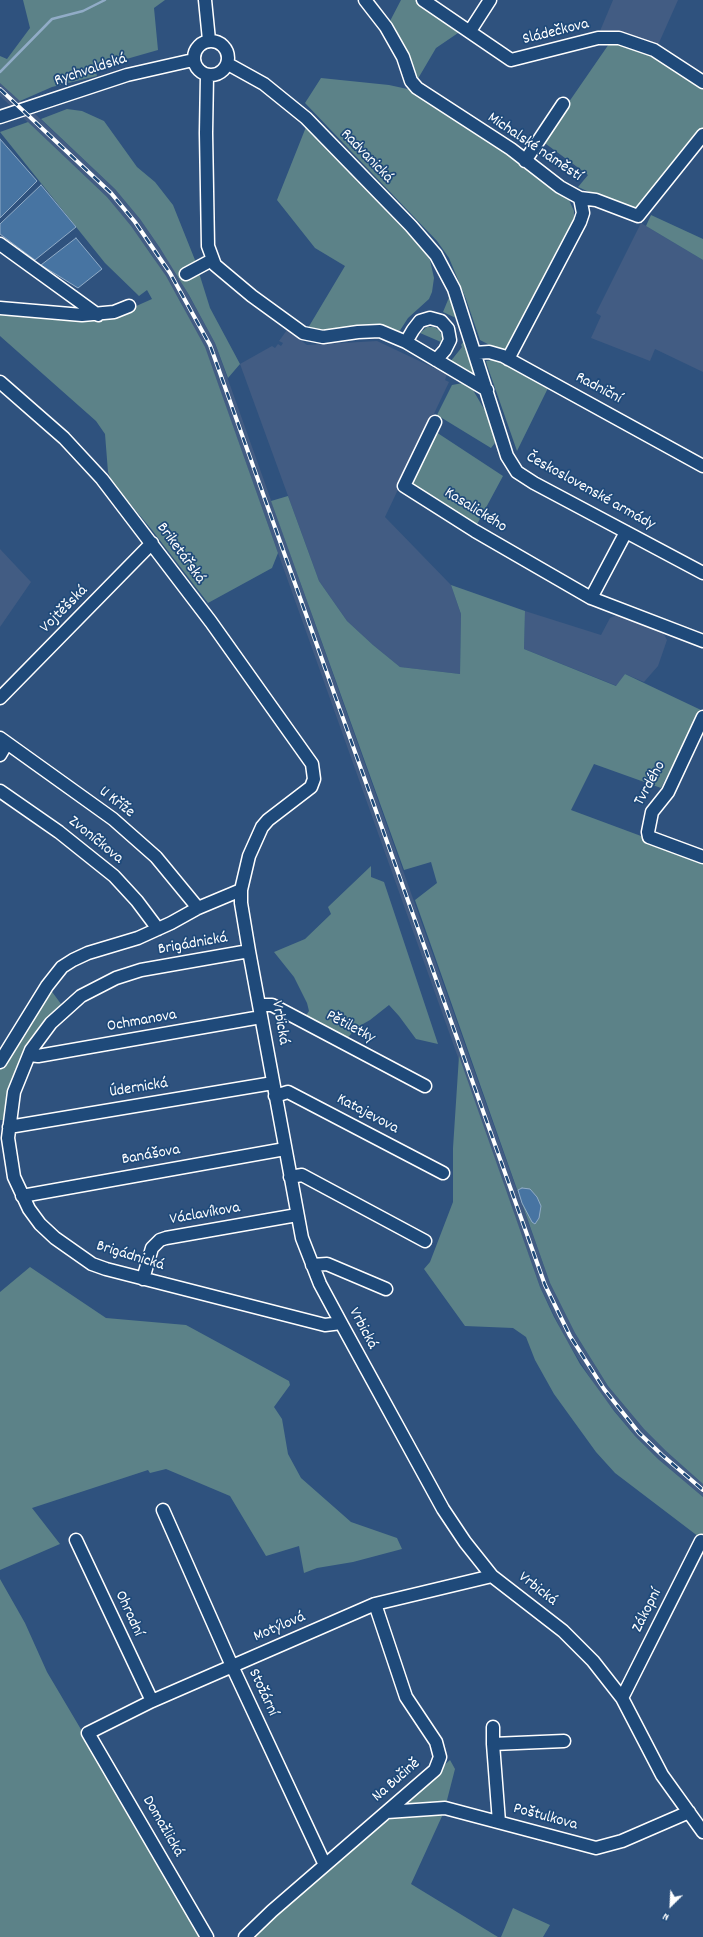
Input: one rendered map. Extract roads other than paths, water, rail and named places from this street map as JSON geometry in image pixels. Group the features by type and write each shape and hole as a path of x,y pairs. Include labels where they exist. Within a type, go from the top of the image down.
{"street":[{"path":"205,0 209,40"},
{"name":"Michalské náměstí","path":"365,0 386,27 398,46 411,81 421,90 511,149 560,187 580,198 583,213 580,222 508,358"},
{"name":"Sládečkova","path":"423,0 511,60 598,38 619,38 632,41 654,50 703,82"},
{"path":"470,31 490,0"},
{"path":"209,40 216,41 225,47 228,57 228,64 220,73 207,75 198,70 193,60 193,55 198,46 209,40"},
{"name":"Rychvaldská","path":"0,117 127,75 193,60"},
{"name":"Radvanická","path":"228,64 264,84 284,98 311,123 424,240 442,265 456,297"},
{"path":"207,75 206,133 208,246 212,260 220,270 303,333 323,337 367,331 380,331 406,342 487,390"},
{"path":"525,161 563,104"},
{"path":"580,198 596,200 638,216 703,135"},
{"path":"0,244 98,315"},
{"path":"186,274 212,260"},
{"name":"Československé armády","path":"456,297 508,459 517,472 534,483 703,573"},
{"path":"0,308 98,315 114,312 129,306"},
{"path":"406,342 420,321 430,318 441,321 448,329 450,340 445,350 436,360"},
{"name":"Radniční","path":"475,353 489,352 508,358 703,466"},
{"name":"Briketářská","path":"0,382 84,458 102,479 152,543 312,764"},
{"name":"Kasalického","path":"435,422 404,486 475,532 591,598 703,641"},
{"path":"591,598 626,532"},
{"name":"Vojtěšská","path":"0,698 152,543"},
{"name":"Tvrdého","path":"703,717 668,792 652,812 648,832 649,837 703,857"},
{"path":"0,754 3,741"},
{"name":"U Kříže","path":"3,741 96,806 118,824 156,857 198,908"},
{"name":"Vrbická","path":"312,764 314,779 311,787 268,820 262,827 249,856 241,890 241,903 249,951 302,1238 312,1265 341,1323 443,1509 465,1542 492,1576 564,1631 593,1661 622,1698 662,1775 703,1832"},
{"name":"Zvoníčkova","path":"0,791 59,832 114,876 137,901 158,929"},
{"path":"0,1062 47,986 62,967 88,953 102,951 138,938 198,908 241,890"},
{"name":"Brigádnická","path":"249,951 141,970 116,978 96,987 68,1006 51,1022 40,1036 29,1054 14,1092 9,1127 10,1161 14,1177 28,1209 40,1224 55,1238 92,1264 143,1279 325,1325 341,1323"},
{"name":"Pětiletky","path":"259,1005 272,1005 425,1086"},
{"name":"Ochmanova","path":"29,1054 38,1056 261,1017"},
{"name":"Údernická","path":"9,1127 273,1083"},
{"name":"Katajevova","path":"275,1096 288,1092 443,1173"},
{"name":"Banášova","path":"22,1196 285,1149"},
{"path":"290,1177 302,1175 425,1241"},
{"name":"Václavíkova","path":"143,1279 152,1248 160,1240 297,1216"},
{"path":"312,1265 327,1264 386,1289"},
{"name":"Stožární","path":"163,1510 232,1666 325,1866"},
{"name":"Ohradní","path":"76,1540 152,1701"},
{"name":"Zákopní","path":"622,1698 701,1540 703,1542"},
{"name":"Motýlová","path":"88,1733 152,1701 375,1604 492,1576"},
{"name":"Na Bučině","path":"246,1937 272,1911 435,1770 440,1757 436,1742 406,1697 375,1604"},
{"path":"493,1727 499,1822"},
{"name":"Domažlická","path":"88,1733 207,1937"},
{"path":"493,1744 564,1741"},
{"name":"Poštulkova","path":"387,1812 445,1808 596,1848 622,1841 689,1812"}],"waterway":[{"path":"0,72 52,19 83,11 105,0"}],"railway":[{"path":"0,89 111,193 135,222 170,273 210,345 545,1285 570,1336 604,1389 639,1433 703,1490"}]}
